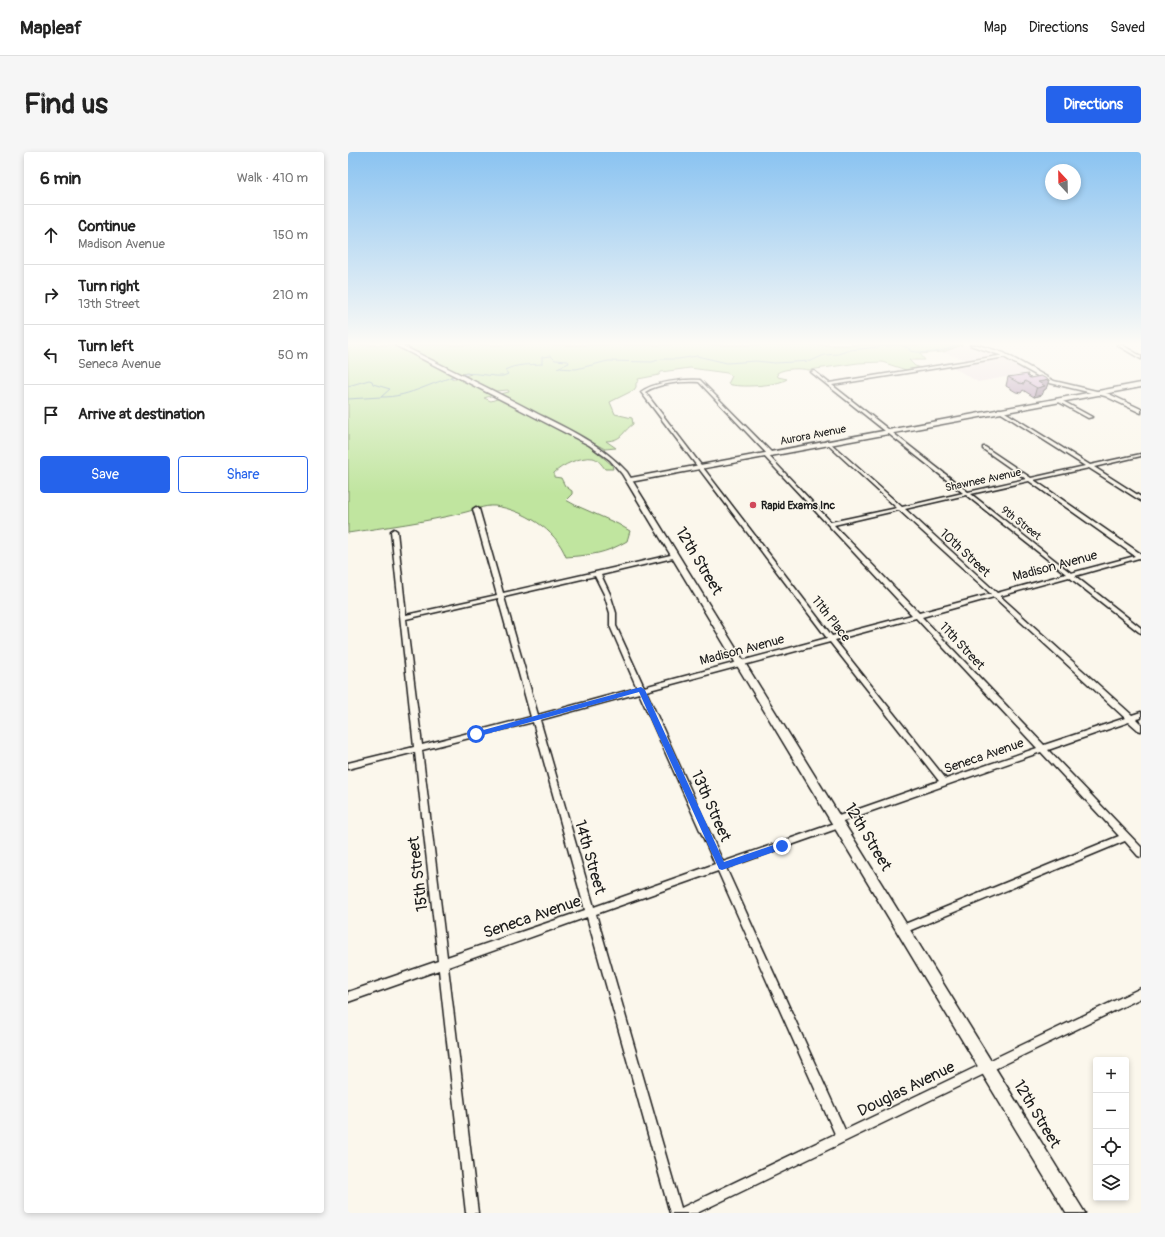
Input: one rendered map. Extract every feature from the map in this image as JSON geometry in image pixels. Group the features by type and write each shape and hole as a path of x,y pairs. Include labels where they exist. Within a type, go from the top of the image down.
{"main road":[{"name":"12th Street","path":"496,395 601,450 621,468 630,480 1076,1213"},
{"path":"1103,395 1120,400 1141,411"}],"street":[{"name":"11th Place","path":"643,395 831,639 945,783"},
{"name":"11th Street","path":"712,395 830,524 1141,853"},
{"name":"9th Street","path":"842,395 1141,631"},
{"name":"Aurora Avenue","path":"630,480 1087,395"},
{"path":"1058,400 1090,417"},
{"path":"1000,410 1141,499"},
{"name":"10th Street","path":"828,442 1141,728"},
{"path":"985,448 1141,556"},
{"name":"Shawnee Avenue","path":"830,524 1141,455"},
{"name":"14th Street","path":"476,509 534,718 676,1213"},
{"name":"15th Street","path":"394,531 472,1213"},
{"path":"403,618 675,556"},
{"name":"Madison Avenue","path":"348,766 641,690 916,615 1141,556"},
{"name":"13th Street","path":"597,574 607,594 613,613 613,626 842,1137"},
{"name":"Seneca Avenue","path":"348,997 722,867 945,783 1141,716"},
{"path":"903,929 1126,837"},
{"name":"Douglas Avenue","path":"684,1213 1141,994"}],"green space":[{"path":"348,395 493,395 484,398 491,401 500,398 591,447 612,465 613,469 605,469 600,462 593,458 583,458 562,467 554,473 554,477 561,478 565,486 572,491 572,494 566,500 630,531 627,541 612,549 598,553 566,557 555,538 537,522 506,508 491,506 420,522 348,533"},
{"path":"501,395 625,395 610,402 615,414 632,418 633,424 619,438 606,441 616,448 605,449"}],"waterway":[{"path":"381,397 392,397 403,395"},
{"path":"348,399 381,397"}],"place":[{"name":"Rapid Exams Inc","path":"753,505"}],"route":[{"path":"476,734 641,690 722,867 782,846"}]}
